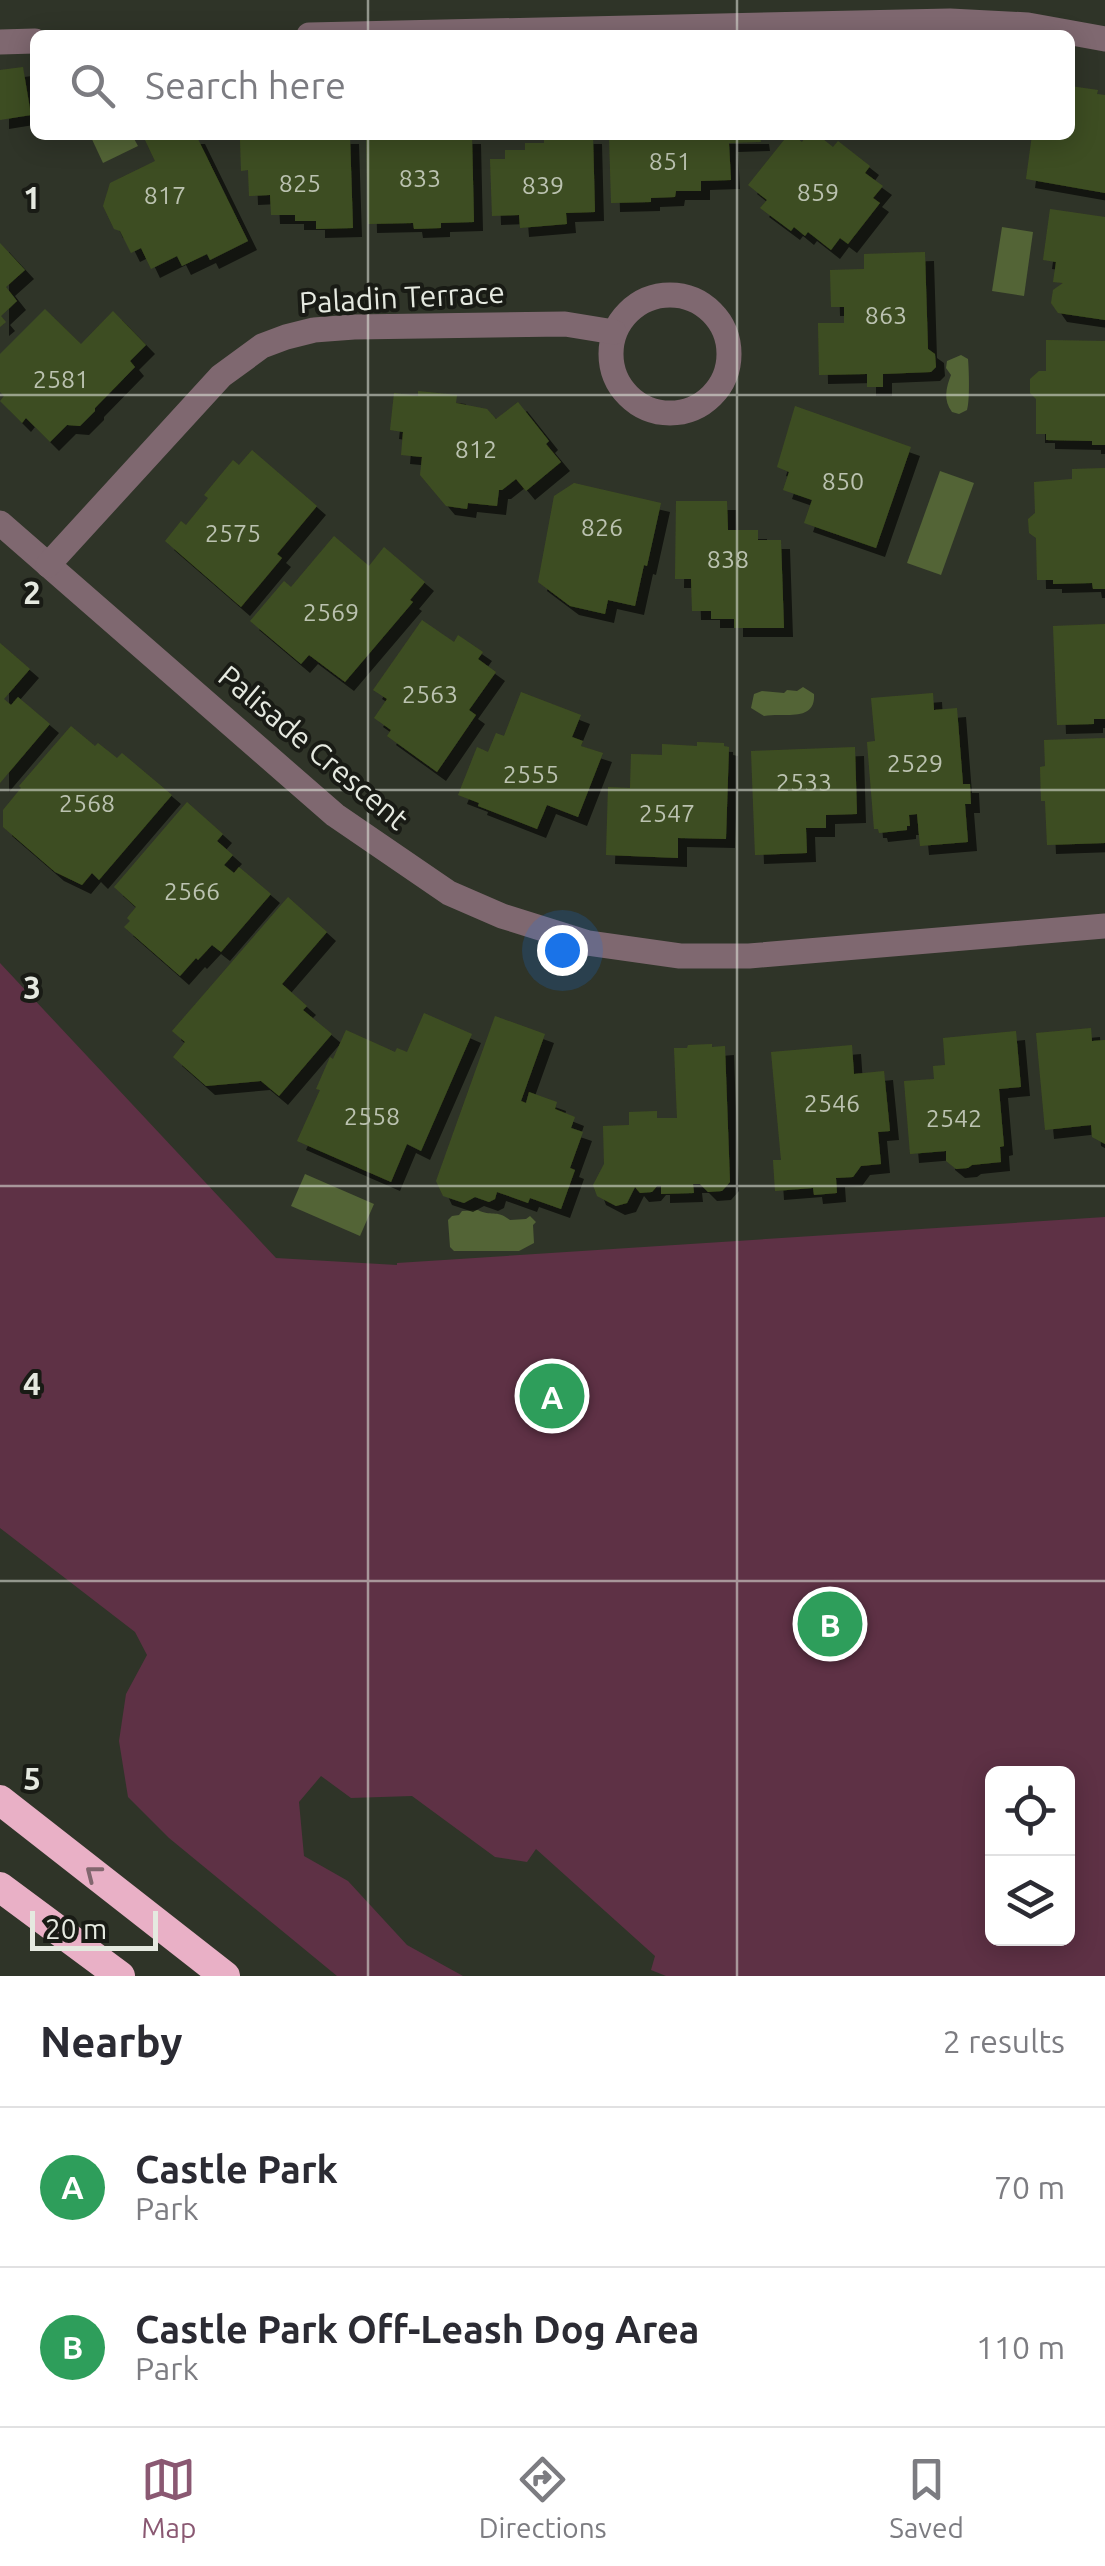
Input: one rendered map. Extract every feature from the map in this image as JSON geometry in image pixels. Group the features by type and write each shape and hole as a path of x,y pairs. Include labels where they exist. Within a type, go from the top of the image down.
{"highway":[{"path":"0,1800 225,1976"},
{"path":"0,1887 120,1976"}],"street":[{"path":"538,30 950,21 1056,30"},
{"path":"1075,34 1105,39"},
{"path":"0,42 30,41"},
{"path":"678,294 697,300 713,312 724,328 730,348 721,386 691,410 672,414 652,411 621,388 610,351 614,332 624,315 640,302 658,295 678,294"},
{"name":"Paladin Terrace","path":"48,565 221,376 262,346 286,336 354,328 565,324 614,332"},
{"name":"Palisade Crescent","path":"0,523 335,815 449,893 502,916 588,943 680,956 749,956 1105,926"}],"shaded area":[{"path":"92,140 135,140 138,146 103,163"},
{"path":"1002,227 1033,232 1024,296 992,291"},
{"path":"961,355 968,359 969,393 967,410 959,414 952,412 947,403 951,375 946,368 947,361"},
{"path":"940,471 974,483 941,575 907,563"},
{"path":"803,687 814,694 810,709 804,713 764,716 751,708 754,694 784,693"},
{"path":"0,963 276,1258 397,1265 1105,1217 1105,1976 666,1976 651,1970 655,1956 536,1849 527,1862 495,1857 412,1796 351,1798 321,1776 299,1802 304,1856 348,1881 407,1945 463,1976 337,1976 169,1838 128,1797 119,1741 126,1694 147,1655 135,1632 0,1528"},
{"path":"305,1174 374,1204 360,1236 291,1206"},
{"path":"478,1210 510,1220 530,1216 536,1222 534,1243 519,1251 454,1251 450,1247 448,1220 462,1211"}],"building":[{"path":"23,67 30,115 0,120 0,70"},
{"path":"1075,87 1105,95 1105,193 1026,179 1031,140 1075,140"},
{"path":"145,140 198,140 248,241 210,260 207,254 182,266 177,256 151,269 141,248 131,253 103,206 110,183 155,161"},
{"path":"240,140 350,140 353,228 316,229 316,221 295,221 295,215 271,215 270,195 249,196 248,170 241,171"},
{"path":"366,140 472,140 474,222 414,229 413,223 368,224"},
{"path":"593,140 595,212 566,213 567,224 520,228 519,215 492,216 490,159 505,159 505,150 525,150 525,143"},
{"path":"609,140 761,140 729,143 731,180 701,181 701,191 676,191 675,197 651,198 651,202 611,203"},
{"path":"784,140 824,140 833,147 838,141 870,166 865,173 883,186 873,198 880,203 848,244 840,238 831,250 808,232 805,236 794,227 791,231 760,208 767,200 748,185"},
{"path":"1050,209 1105,217 1105,320 1058,313 1051,303 1053,290 1063,283 1053,282 1056,262 1043,260"},
{"path":"0,243 25,270 6,287 17,301 1,316 6,322 0,327"},
{"path":"925,252 928,349 935,354 936,367 931,372 883,374 883,387 867,387 867,374 819,375 818,323 844,323 844,307 831,307 830,270 864,269 864,254"},
{"path":"45,309 81,344 113,311 146,345 130,361 135,367 95,411 80,426 67,425 50,442 26,418 22,423 0,401 4,396 0,392 0,354"},
{"path":"1046,340 1105,341 1105,445 1046,440 1046,434 1036,434 1036,399 1030,393 1030,379 1039,371 1046,371"},
{"path":"418,391 457,395 456,403 487,409 496,419 518,402 561,462 526,491 516,479 499,490 497,506 446,506 420,475 422,457 401,455 403,432 390,430 394,393 418,396"},
{"path":"795,406 911,447 876,548 804,523 812,500 783,490 789,472 777,467"},
{"path":"252,450 317,506 277,554 282,558 241,607 165,541 181,521 186,525 233,460 239,465"},
{"path":"1105,468 1105,589 1093,589 1092,583 1053,584 1053,580 1037,580 1036,538 1029,533 1028,519 1035,513 1034,482 1072,479 1072,469"},
{"path":"574,483 661,503 635,606 608,600 605,614 570,606 538,582 554,496"},
{"path":"676,501 727,501 728,530 758,530 758,540 781,540 784,628 734,628 734,619 711,619 711,611 692,611 691,579 675,579"},
{"path":"334,536 369,566 384,547 425,582 410,600 413,602 345,682 309,655 301,664 250,621 284,581 291,587"},
{"path":"422,620 454,642 458,635 483,652 478,659 496,672 469,710 476,715 437,772 387,736 391,730 374,718 387,699 373,690"},
{"path":"1105,624 1105,719 1094,719 1094,724 1057,725 1053,626"},
{"path":"0,643 30,669 4,699 11,705 18,697 50,724 0,783"},
{"path":"521,692 581,715 572,737 583,741 581,746 603,753 578,817 547,805 537,829 458,795 477,747 488,752 496,733 504,736"},
{"path":"933,693 934,710 957,708 963,784 970,784 971,804 965,804 968,842 920,846 917,814 909,815 907,830 879,833 874,829 867,742 875,741 871,698"},
{"path":"71,726 117,758 122,753 172,795 99,880 92,873 82,885 55,872 3,827 3,810 19,786"},
{"path":"1105,738 1105,843 1047,845 1040,767 1045,766 1044,740"},
{"path":"697,742 724,743 729,747 726,839 678,838 678,858 606,855 608,787 630,788 631,754 662,755 662,744 697,746"},
{"path":"855,747 857,814 826,815 826,828 806,828 807,853 755,855 751,751"},
{"path":"187,802 223,834 217,841 233,855 224,865 234,873 239,867 271,894 221,952 212,945 180,976 124,927 136,907 114,887"},
{"path":"288,897 327,932 282,984 307,1006 303,1010 332,1034 279,1096 261,1081 206,1086 173,1057 185,1042 172,1031"},
{"path":"424,1013 472,1034 421,1151 407,1144 391,1182 297,1141 330,1057 333,1059 346,1030 395,1052 397,1048 407,1052"},
{"path":"495,1016 545,1034 521,1101 526,1103 529,1092 557,1102 555,1109 575,1117 571,1128 583,1132 561,1209 497,1192 489,1202 475,1197 464,1203 443,1196 436,1181"},
{"path":"1091,1028 1092,1041 1105,1040 1105,1144 1092,1137 1091,1125 1045,1130 1036,1033"},
{"path":"1016,1031 1021,1087 999,1089 1004,1146 1000,1147 1001,1162 956,1169 946,1161 946,1151 910,1154 904,1081 934,1079 933,1066 945,1065 943,1038"},
{"path":"852,1045 854,1074 884,1071 890,1131 878,1132 881,1164 861,1166 853,1177 836,1178 837,1193 814,1195 813,1188 775,1191 773,1160 781,1160 771,1052"},
{"path":"725,1046 730,1182 722,1191 708,1192 700,1184 693,1184 694,1193 661,1194 661,1186 657,1186 652,1192 640,1193 635,1187 627,1203 616,1206 597,1196 593,1185 604,1164 603,1126 629,1125 629,1112 657,1111 657,1118 677,1118 674,1048"}],"place":[{"name":"Castle Park","path":"552,1396"},
{"name":"Castle Park Off-Leash Dog Area","path":"830,1624"}]}
